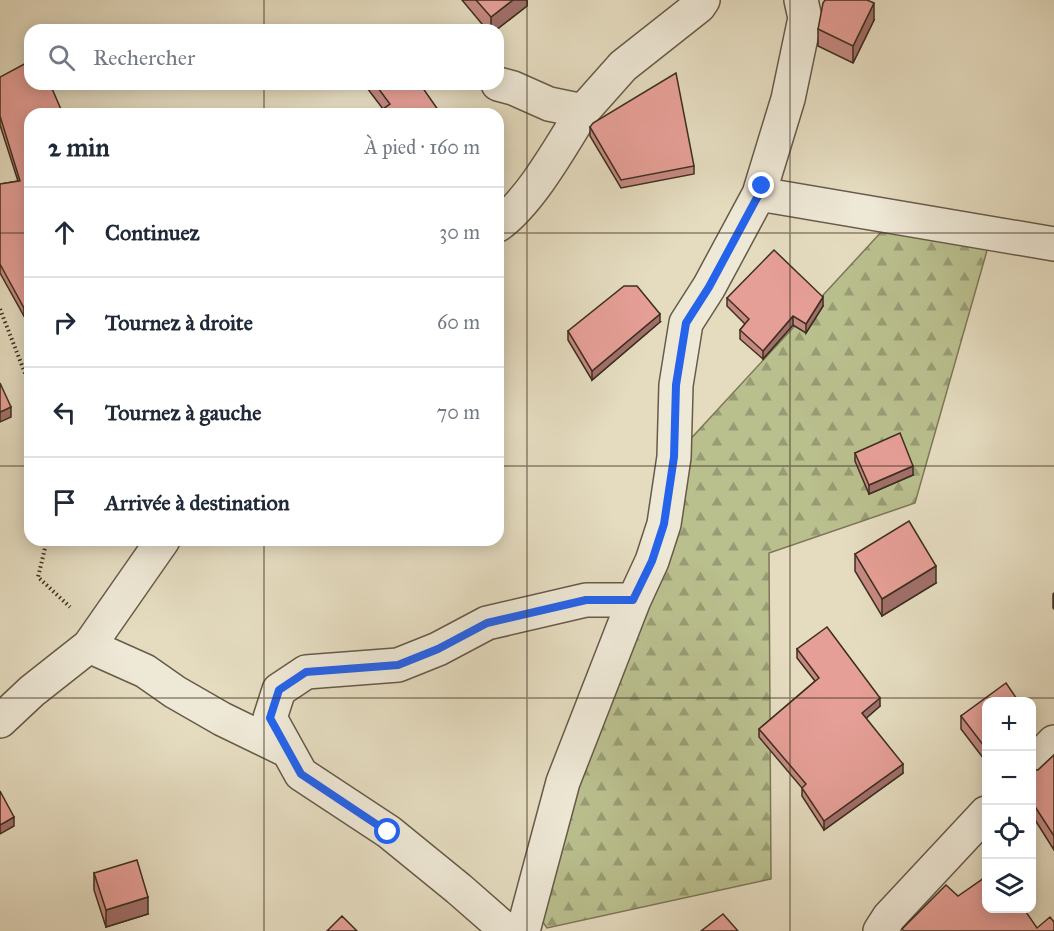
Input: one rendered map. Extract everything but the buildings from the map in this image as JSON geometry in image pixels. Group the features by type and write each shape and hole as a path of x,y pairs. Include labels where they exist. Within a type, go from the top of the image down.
{"street":[{"path":"504,220 510,216 549,165 583,111 623,66 655,38 699,6 703,0"},
{"path":"523,931 563,782 633,600 652,561 664,524 674,457 676,385 686,323 709,287 759,194 788,99 805,18 801,0"},
{"path":"504,86 549,104 583,111"},
{"path":"759,194 1054,244"},
{"path":"0,721 32,691 94,640 159,546"},
{"path":"507,931 388,832 301,774 270,718 279,690 306,672 398,665 438,649 487,623 586,600 633,600"},
{"path":"94,640 222,719 286,750"},
{"path":"1036,761 1054,742"},
{"path":"880,931 888,917 982,818"}],"path":[{"path":"0,309 24,371"},
{"path":"46,546 38,577 94,640"}],"green space":[{"path":"895,217 992,233 915,503 769,553 771,879 547,928 530,904 674,457"}],"route":[{"path":"388,832 301,774 270,718 279,690 306,672 398,665 438,649 487,623 586,600 633,600 652,561 664,524 674,457 676,385 686,323 709,287 762,186"}]}
